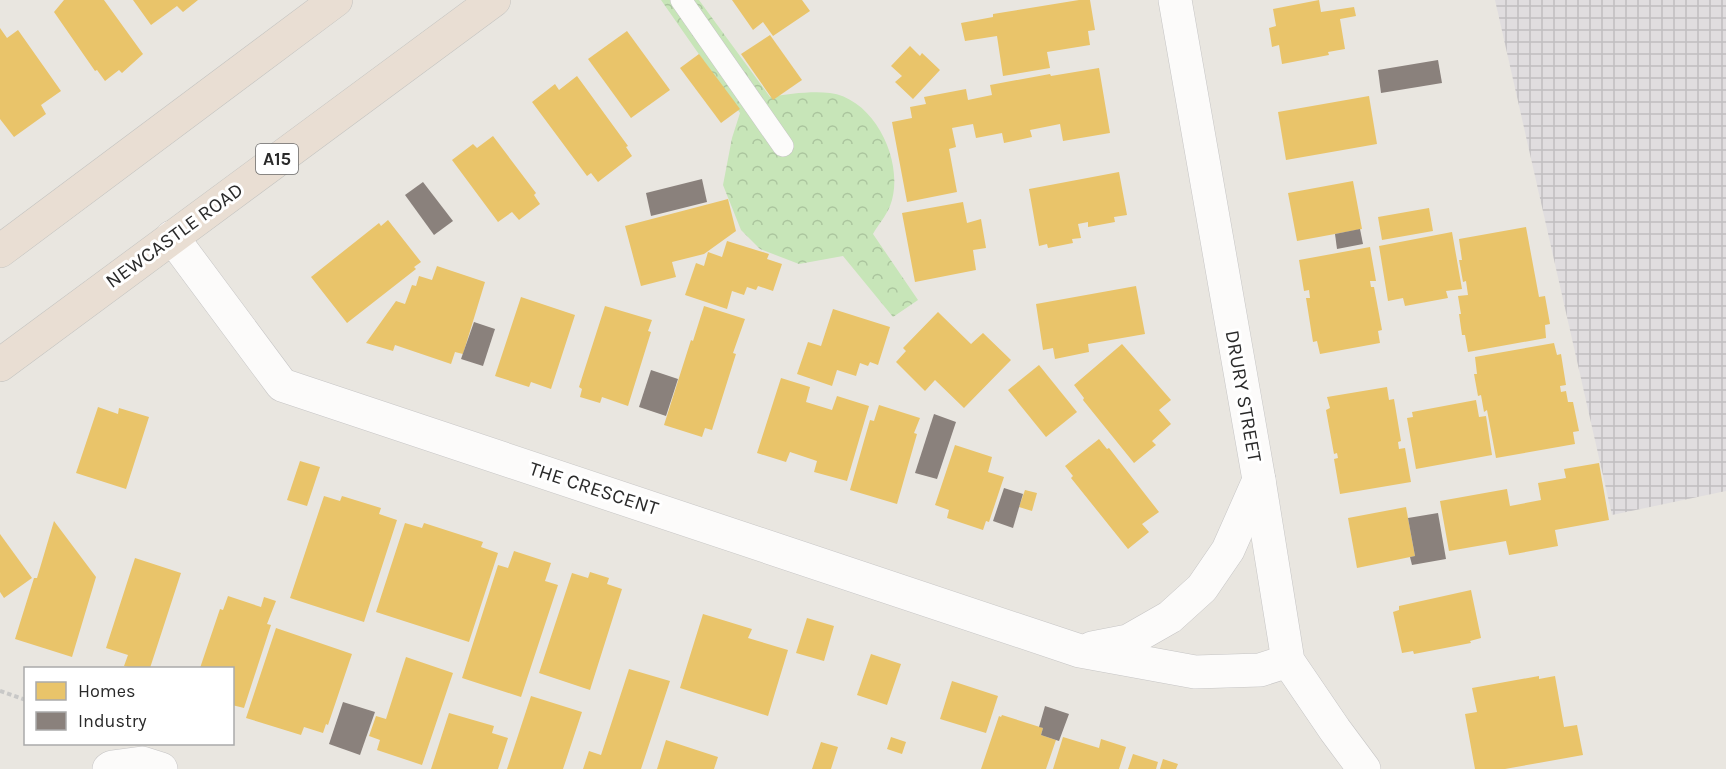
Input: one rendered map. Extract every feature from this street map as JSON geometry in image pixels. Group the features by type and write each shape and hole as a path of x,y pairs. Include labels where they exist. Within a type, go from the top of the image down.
{"highway":[{"path":"0,251 336,0"},
{"name":"NEWCASTLE ROAD","path":"0,365 494,0"}],"street":[{"name":"DRURY STREET","path":"1175,0 1259,480 1288,661 1364,769"},
{"name":"THE CRESCENT","path":"172,237 282,385 1080,651 1195,672 1260,670 1288,661"},
{"path":"1080,651 1128,641 1170,617 1202,588 1228,550 1259,480"},
{"path":"109,769 142,763 161,769"}],"lane":[{"path":"681,0 783,146"}],"path":[{"path":"0,691 24,699"}],"shaded area":[{"path":"1495,0 1726,0 1726,491 1612,515"}],"green space":[{"path":"661,0 699,0 770,97 830,93 846,98 861,107 873,121 883,136 890,154 894,172 894,190 890,206 873,234 918,300 893,317 843,256 799,264 760,249 741,230 723,185 732,138 740,113"}],"building: Homes":[{"path":"64,0 104,0 143,54 122,73 119,70 105,81 97,70 95,71 54,12"},
{"path":"133,0 198,0 183,12 177,6 151,25"},
{"path":"732,0 802,0 810,11 773,36 763,22 753,30"},
{"path":"1090,0 1095,30 1088,31 1090,45 1047,52 1050,68 1003,76 997,36 965,41 961,23 993,17 993,14"},
{"path":"1319,0 1321,12 1354,7 1356,16 1340,19 1345,49 1328,52 1329,55 1282,64 1279,45 1272,47 1269,28 1276,26 1273,9"},
{"path":"0,28 7,38 18,30 61,91 41,105 46,114 14,137 0,119"},
{"path":"627,31 670,90 631,118 588,59"},
{"path":"770,35 802,80 773,100 741,54"},
{"path":"910,46 920,56 922,53 940,70 913,99 895,82 902,76 891,66"},
{"path":"699,54 740,109 721,123 680,68"},
{"path":"1099,68 1110,133 1063,141 1060,124 1030,130 1032,137 1004,143 1002,133 976,138 973,124 952,128 956,147 949,149 957,192 907,202 892,122 912,118 910,107 926,104 924,97 966,89 968,100 992,95 990,85"},
{"path":"577,76 628,146 626,147 632,156 598,182 591,173 587,176 532,102 555,84 559,90"},
{"path":"1369,96 1377,144 1286,160 1278,112"},
{"path":"493,136 536,193 534,195 540,204 519,220 512,212 498,222 452,160 473,144 477,148"},
{"path":"1119,172 1127,215 1114,217 1115,222 1088,227 1088,222 1078,224 1081,238 1072,239 1073,243 1048,248 1047,244 1039,246 1029,189"},
{"path":"1353,181 1362,229 1297,241 1288,193"},
{"path":"728,199 736,231 704,254 672,262 676,277 641,286 625,226"},
{"path":"963,202 967,223 981,219 986,248 973,250 976,270 915,282 902,213"},
{"path":"1429,208 1433,231 1382,240 1378,217"},
{"path":"388,220 421,262 414,267 416,269 347,323 311,277 379,223 381,226"},
{"path":"1526,227 1539,297 1545,296 1550,324 1545,325 1546,338 1468,352 1465,335 1462,335 1459,314 1461,314 1458,296 1468,295 1459,260 1462,260 1459,239"},
{"path":"1452,232 1462,289 1446,291 1448,298 1405,306 1403,298 1388,301 1379,246"},
{"path":"727,241 769,254 767,259 782,264 773,291 758,286 756,290 747,287 744,295 732,291 727,309 685,295 696,263 704,266 708,252 722,257"},
{"path":"1370,247 1376,281 1370,281 1371,287 1374,287 1382,330 1378,331 1380,343 1320,354 1317,341 1313,342 1306,298 1310,298 1309,290 1304,291 1299,260"},
{"path":"437,266 485,282 463,354 455,352 451,364 395,345 393,351 366,343 396,301 405,304 412,285 416,286 419,276 432,280"},
{"path":"1136,286 1145,334 1088,344 1089,352 1055,359 1053,348 1043,350 1036,304"},
{"path":"521,297 575,315 551,389 531,382 529,387 495,376"},
{"path":"605,306 652,320 648,331 651,332 628,406 602,397 600,403 580,397 582,389 579,387"},
{"path":"704,306 745,319 733,353 736,354 712,430 705,428 702,437 664,425"},
{"path":"833,309 890,327 878,365 870,362 868,366 860,363 856,376 837,370 832,386 797,374 808,342 821,346"},
{"path":"938,312 971,344 983,333 1011,360 964,408 935,380 925,391 896,362 906,351 903,348"},
{"path":"1554,343 1557,355 1561,354 1566,385 1560,386 1561,392 1566,391 1568,402 1573,402 1579,431 1573,432 1575,444 1496,458 1487,410 1484,412 1481,395 1478,396 1474,374 1477,374 1475,357"},
{"path":"1122,344 1171,400 1159,410 1171,424 1152,441 1156,445 1134,463 1083,400 1084,398 1074,385"},
{"path":"1039,365 1077,412 1046,437 1008,390"},
{"path":"781,378 810,387 806,402 832,410 837,396 869,406 847,481 814,472 817,461 790,452 786,462 757,453"},
{"path":"1387,387 1389,400 1394,399 1401,441 1398,442 1399,449 1405,448 1411,482 1340,494 1334,459 1338,458 1337,453 1334,454 1326,410 1330,408 1327,397"},
{"path":"1476,400 1479,417 1486,416 1492,455 1416,469 1407,418 1413,417 1412,412"},
{"path":"879,405 920,418 914,433 917,434 897,504 850,490 870,420 874,421"},
{"path":"98,407 118,414 119,408 149,417 126,489 76,473"},
{"path":"1099,439 1107,449 1109,448 1159,512 1142,524 1149,532 1128,549 1071,478 1073,476 1065,466"},
{"path":"955,445 992,457 988,472 1004,477 989,522 986,521 983,530 947,518 949,510 935,505"},
{"path":"300,461 320,467 307,506 287,500"},
{"path":"1599,463 1609,520 1555,530 1558,546 1509,555 1506,541 1449,551 1440,501 1507,489 1510,506 1541,500 1538,483 1566,478 1564,469"},
{"path":"1025,490 1037,493 1032,511 1019,507"},
{"path":"324,496 340,501 342,496 381,508 379,514 397,520 364,622 290,598"},
{"path":"1406,507 1415,556 1357,568 1348,518"},
{"path":"54,521 96,577 72,657 15,639"},
{"path":"405,523 422,528 424,523 483,542 481,547 498,553 469,642 376,612"},
{"path":"0,534 32,578 4,598 0,592"},
{"path":"514,551 551,563 545,581 558,585 521,697 462,678 498,565 508,568"},
{"path":"135,558 181,573 150,667 124,666 128,655 106,648"},
{"path":"590,572 609,578 607,584 622,589 590,690 539,673 572,573 588,578"},
{"path":"1471,590 1481,638 1470,641 1471,643 1414,654 1413,651 1402,653 1393,612 1399,610 1399,606"},
{"path":"228,596 261,607 264,597 276,601 267,624 271,625 244,708 234,706 234,667 200,667 220,609 223,610"},
{"path":"703,614 752,629 748,638 788,650 768,716 680,688"},
{"path":"807,618 834,626 824,661 796,653"},
{"path":"276,628 352,654 328,725 326,724 323,733 304,727 301,735 246,718"},
{"path":"871,654 901,664 887,705 857,695"},
{"path":"406,657 453,673 422,765 377,750 380,740 369,736 376,716 386,719"},
{"path":"629,669 670,681 641,769 583,769 589,751 601,755"},
{"path":"1539,676 1539,679 1555,676 1564,727 1577,725 1583,755 1505,769 1475,769 1465,714 1477,712 1472,688"},
{"path":"952,681 998,696 986,733 940,719"},
{"path":"531,696 582,712 563,769 507,769"},
{"path":"449,713 494,726 492,733 508,738 498,769 431,769"},
{"path":"999,716 1043,728 1041,735 1056,740 1046,769 981,769"},
{"path":"891,737 906,742 902,754 887,749"},
{"path":"1063,737 1099,748 1101,739 1126,747 1119,769 1053,769"},
{"path":"666,740 718,757 714,769 657,769"},
{"path":"821,742 838,747 831,769 812,769"},
{"path":"1133,754 1158,762 1156,769 1128,769"},
{"path":"1163,759 1178,764 1176,769 1160,769"}],"building: Industry":[{"path":"1438,60 1442,83 1381,93 1378,70"},
{"path":"702,179 707,202 651,216 646,193"},
{"path":"423,182 453,221 434,235 405,195"},
{"path":"1360,229 1363,244 1337,249 1335,234"},
{"path":"474,322 495,329 483,366 461,359"},
{"path":"651,370 678,379 666,416 639,407"},
{"path":"934,414 956,422 937,479 915,473"},
{"path":"1004,488 1023,494 1013,528 993,521"},
{"path":"1438,513 1446,559 1412,565 1410,557 1415,556 1408,518"},
{"path":"343,702 375,712 360,755 329,744"},
{"path":"1045,706 1069,714 1059,741 1041,735 1043,728 1039,727"}]}
